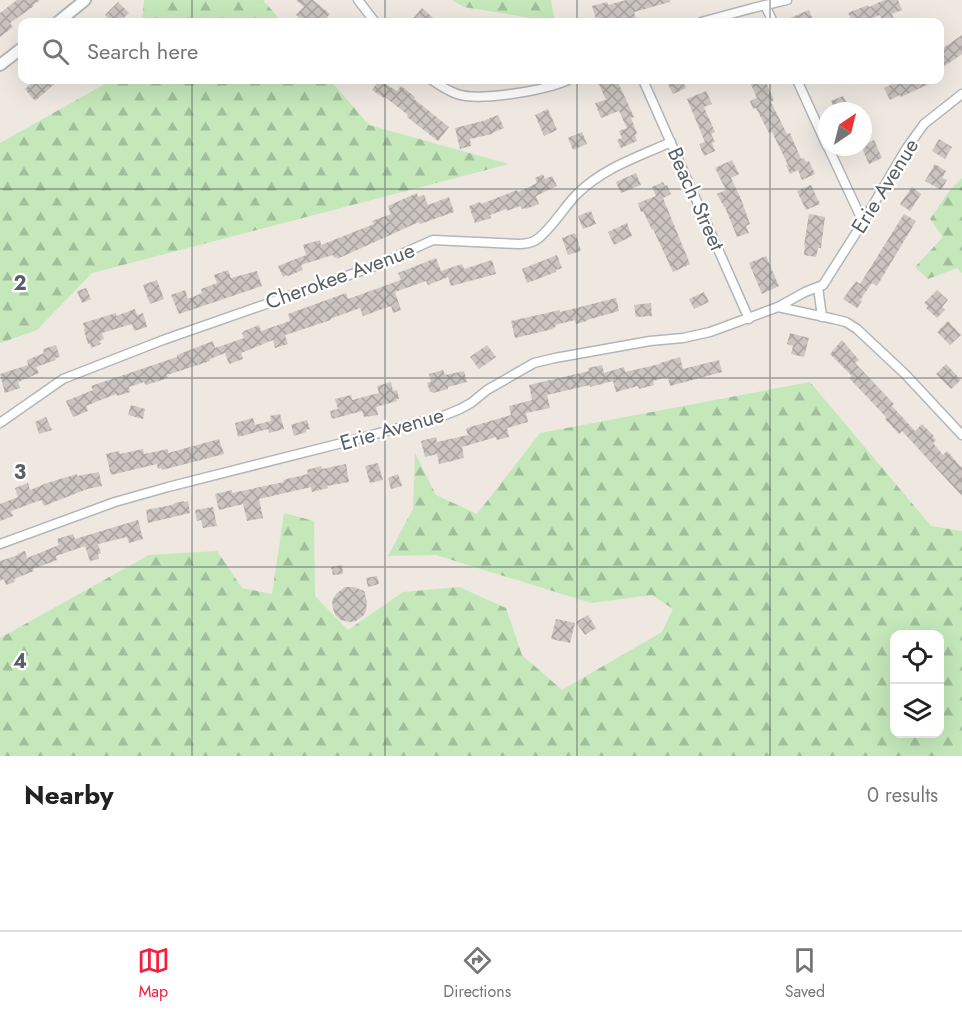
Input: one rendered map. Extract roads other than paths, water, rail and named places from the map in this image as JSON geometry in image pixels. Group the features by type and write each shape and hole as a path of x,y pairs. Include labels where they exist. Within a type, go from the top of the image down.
{"street":[{"path":"63,18 85,0"},
{"path":"358,0 372,18"},
{"path":"716,18 787,0"},
{"path":"765,5 770,18"},
{"path":"0,65 18,51"},
{"path":"439,84 456,94 476,98 532,91 557,84"},
{"name":"Beach Street","path":"645,84 749,319"},
{"path":"799,84 818,126"},
{"name":"Erie Avenue","path":"0,544 126,499 443,416 471,403 487,390 534,363 555,357 710,332 778,307 823,285 924,124 962,94"},
{"name":"Cherokee Avenue","path":"0,423 63,379 186,332 375,266 433,240 518,244 537,240 577,194 593,180 629,160 671,142"},
{"path":"832,156 863,222"},
{"path":"818,287 822,317"},
{"path":"778,307 846,322 857,329 905,374 962,435"}]}
